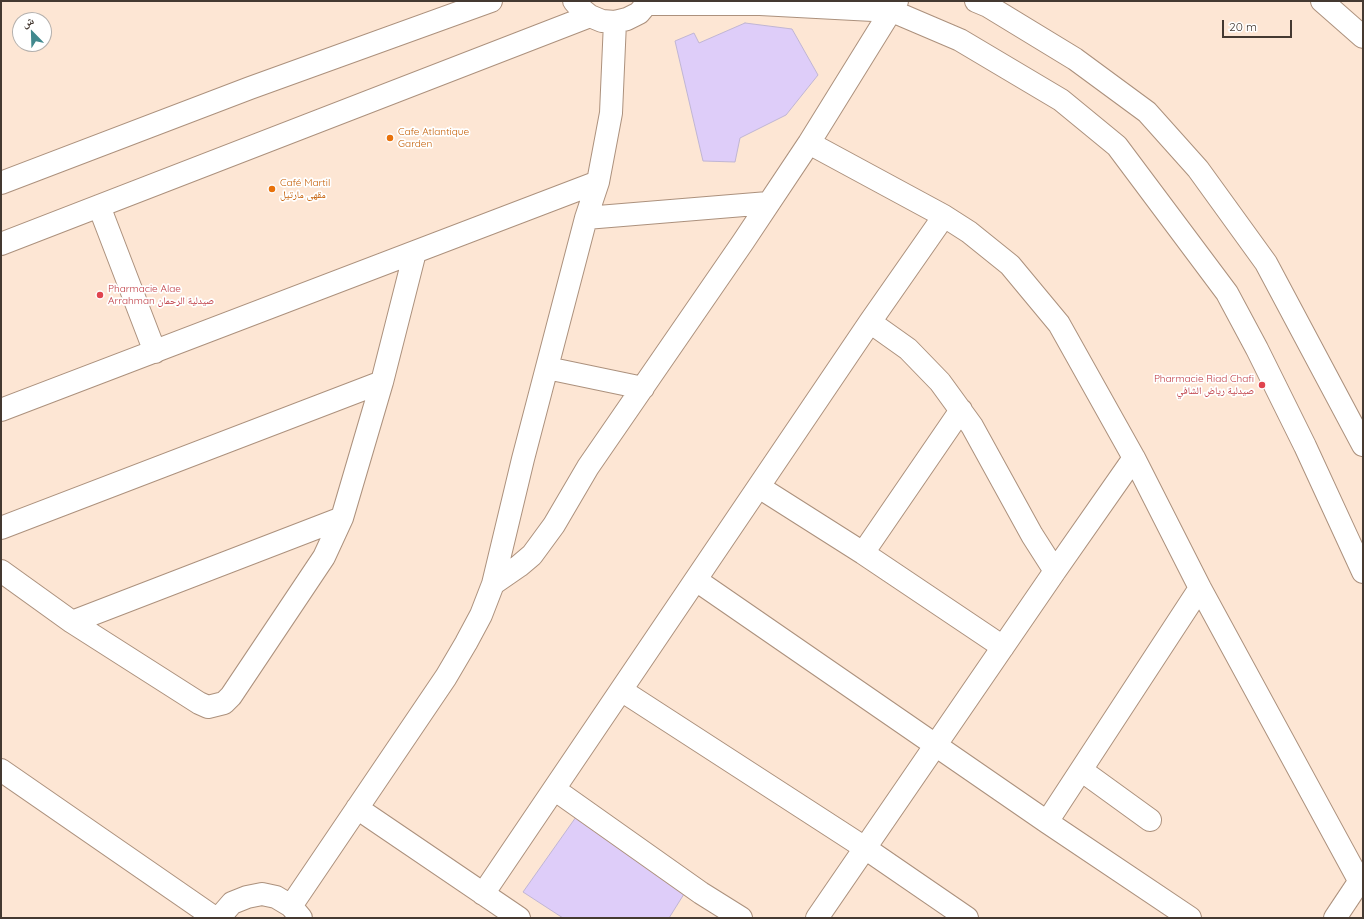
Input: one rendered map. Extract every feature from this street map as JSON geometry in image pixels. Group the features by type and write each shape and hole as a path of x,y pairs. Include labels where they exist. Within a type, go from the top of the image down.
{"street":[{"path":"1,183 250,88 491,1"},
{"path":"574,1 590,16 602,21 615,22 628,19 639,13 649,2 894,6 960,40 1061,100 1117,146 1227,294 1257,349 1363,572"},
{"path":"976,1 988,6 1075,59 1147,112 1198,169 1266,263 1363,445"},
{"path":"1322,1 1363,37"},
{"path":"493,584 532,556 554,525 588,467 743,242 809,143 894,6"},
{"path":"1,244 590,16"},
{"path":"219,918 232,903 247,897 262,894 276,897 296,912 357,808 446,677 481,615 493,584 523,459 586,218 598,182 611,113 615,22"},
{"path":"809,143 944,216 969,232 1010,265 1055,319 1134,458 1200,588 1361,879 1335,918"},
{"path":"1,410 598,182"},
{"path":"586,218 768,203"},
{"path":"99,206 155,352"},
{"path":"483,894 870,322 944,216"},
{"path":"1,571 72,622 199,703 208,707 224,703 231,696 324,557 342,518 382,382 415,252"},
{"path":"870,322 908,348 924,363 961,410 972,426 1032,535 1055,571"},
{"path":"547,368 643,388"},
{"path":"1,528 382,382"},
{"path":"863,553 961,410"},
{"path":"817,918 1134,458"},
{"path":"759,487 863,553 1003,647"},
{"path":"72,622 342,518"},
{"path":"696,580 1047,822 1190,918"},
{"path":"1047,822 1200,588"},
{"path":"621,690 865,848 967,918"},
{"path":"1,770 215,918"},
{"path":"1081,770 1150,820"},
{"path":"554,789 701,893 741,918"},
{"path":"357,808 519,918"}],"building":[{"path":"745,23 792,29 818,75 786,115 740,138 735,162 703,161 675,41 694,33 699,43"},
{"path":"576,817 684,894 669,918 563,918 523,892"}],"place":[{"name":"Cafe Atlantique Garden","path":"390,138"},
{"name":"Café Martil مقهى مارتيل","path":"272,189"},
{"name":"Pharmacie Alae Arrahman صيدلية الرحمان","path":"100,295"},
{"name":"Pharmacie Riad Chafi صيدلية رياض الشافي","path":"1262,385"}]}
